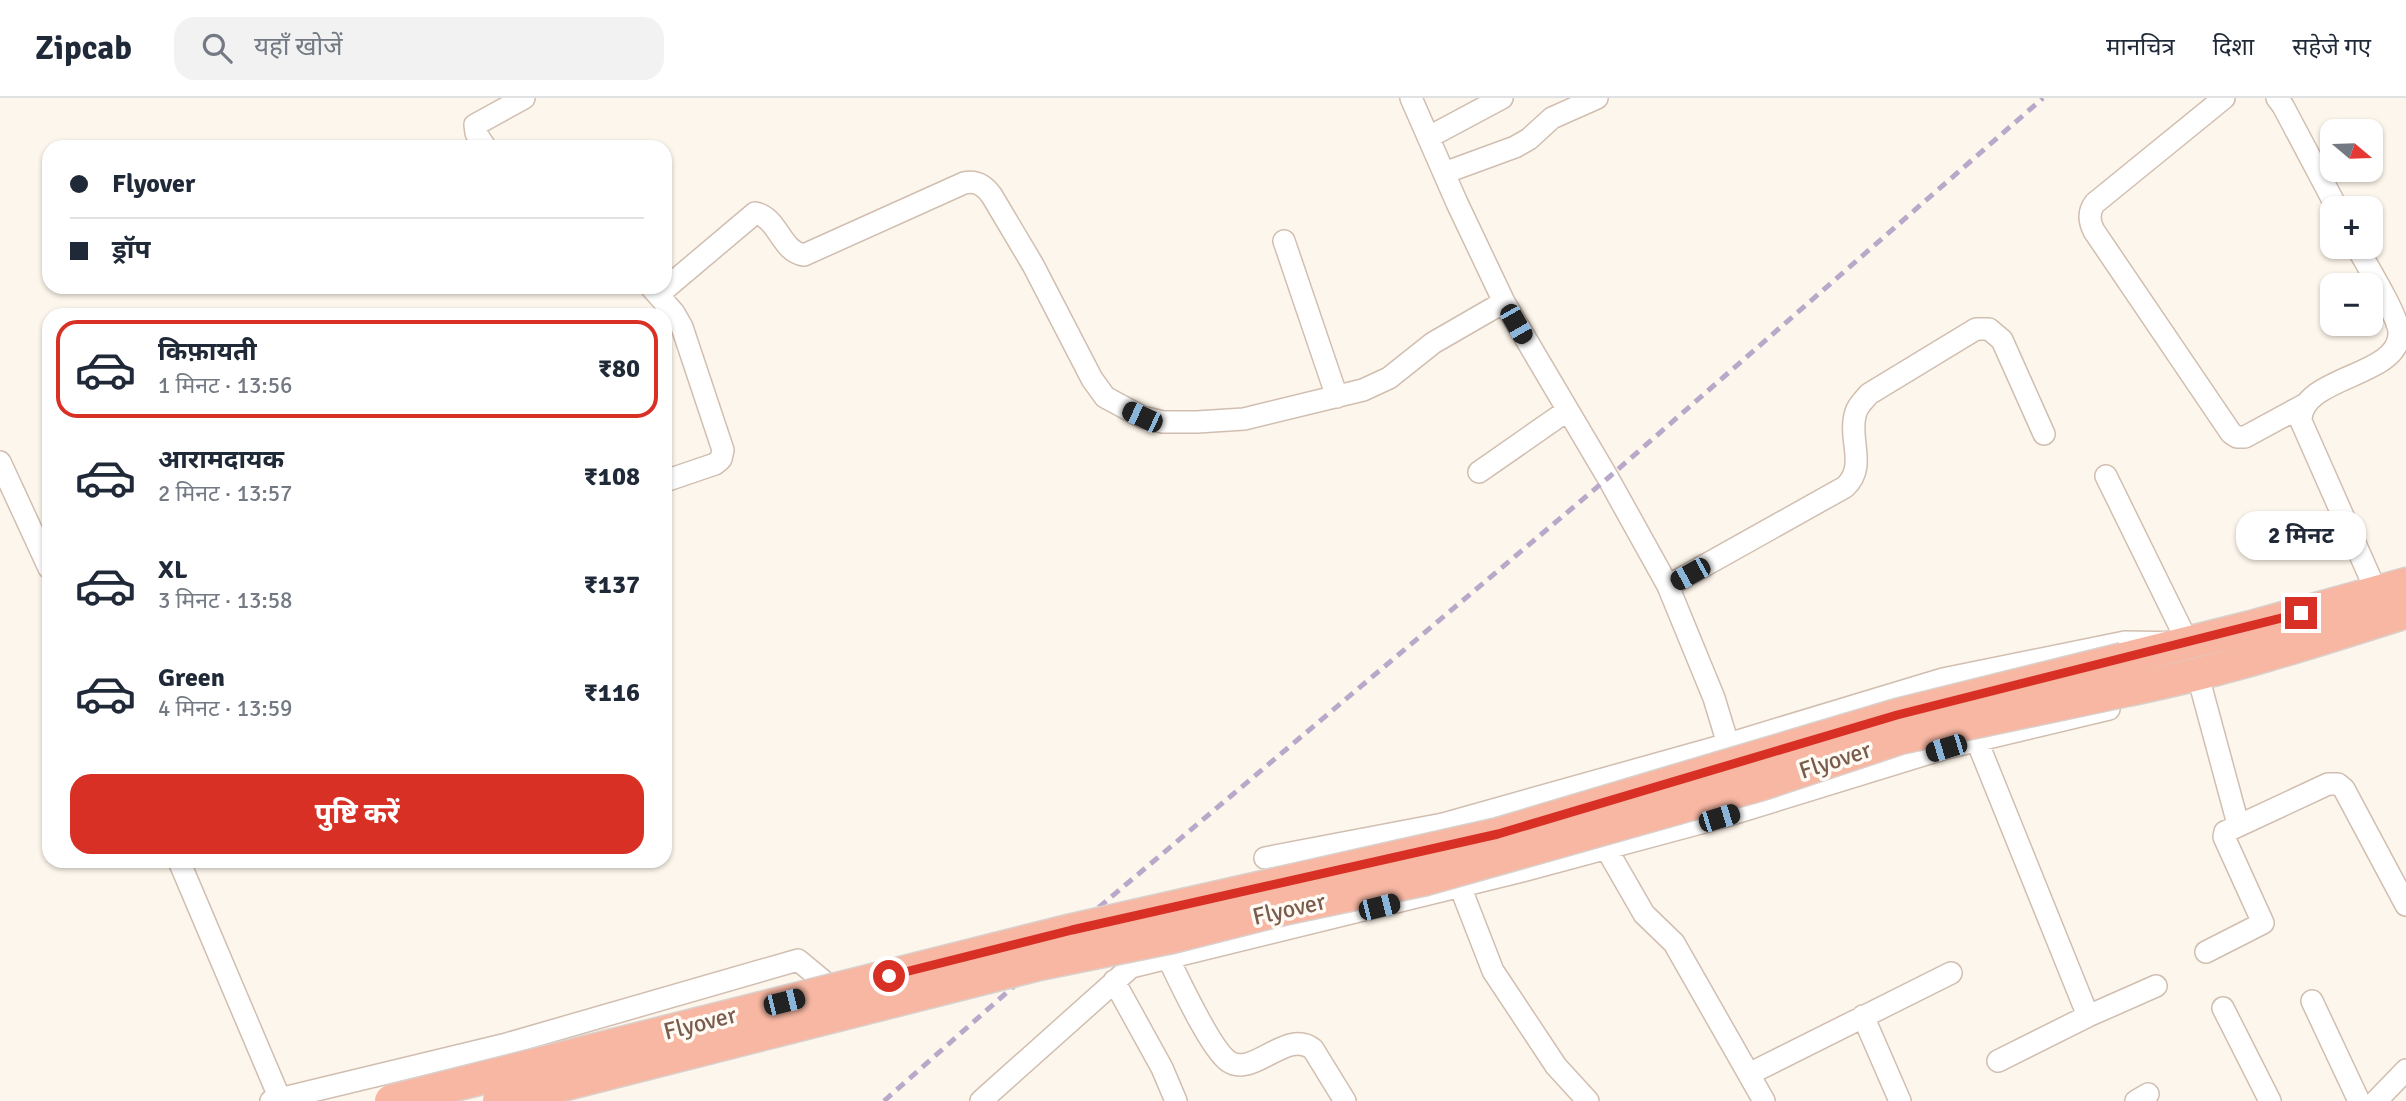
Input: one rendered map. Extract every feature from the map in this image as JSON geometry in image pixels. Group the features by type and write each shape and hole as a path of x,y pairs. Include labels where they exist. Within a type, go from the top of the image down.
{"highway":[{"name":"Flyover","path":"391,1101 1072,930 1498,834 1897,715 2392,589"},
{"name":"Flyover","path":"499,1101 1039,964 1172,937 1287,908 1426,879 1762,784 1900,738 2197,676 2406,612"}],"street":[{"path":"480,140 475,125 524,98"},
{"path":"1411,98 1504,302 1668,586 1714,698 1728,744"},
{"path":"1429,137 1502,98"},
{"path":"1444,173 1515,147 1529,139 1552,118 1597,98"},
{"path":"2224,98 2095,203 2090,223 2231,433 2241,437 2250,434 2304,405"},
{"path":"2277,98 2331,196"},
{"path":"672,278 755,213 766,217 794,253 804,255 953,188 971,182 983,185 1033,265 1092,379 1105,397 1121,408 1163,422 1244,419 1377,385 1433,343 1504,302"},
{"path":"1284,241 1338,397"},
{"path":"2363,259 2398,325 2398,342 2385,358 2309,398 2304,405 2301,421 2392,589"},
{"path":"672,314 682,327 723,450 721,459 715,464 672,479"},
{"path":"1668,586 1845,486 1855,475 1857,465 1854,429 1855,413 1860,404 1869,394 1976,328 1989,328 2002,340 2044,434"},
{"path":"1479,471 1568,410"},
{"path":"0,462 42,553"},
{"path":"1265,858 1443,824 1728,744 1943,679 2125,642 2188,643 2106,476"},
{"path":"981,1101 1130,967 1458,887 1719,818 1946,748 2121,706 2197,676 2238,824"},
{"path":"1977,741 2088,1016"},
{"path":"2206,952 2262,926 2263,923 2224,837 2225,832 2328,784 2338,784 2344,789 2406,905"},
{"path":"1443,824 1458,887 1493,971 1556,1066 1588,1101"},
{"path":"1606,848 1644,914 1674,943 1764,1101"},
{"path":"182,868 275,1100 503,1045 798,960 870,1020 558,1101"},
{"path":"1168,958 1210,1036 1228,1061 1243,1065 1296,1043 1307,1045 1345,1101"},
{"path":"1749,1074 1951,973"},
{"path":"1114,981 1177,1101"},
{"path":"1998,1061 2156,986"},
{"path":"2312,1001 2359,1101"},
{"path":"2223,1008 2270,1101"},
{"path":"1863,1017 1900,1101"},
{"path":"2376,1101 2406,1070"}],"railway":[{"path":"884,1101 1039,964 1072,930 1608,478 2043,98"}],"route":[{"path":"889,976 1072,930 1498,834 1897,715 2301,613"}]}
